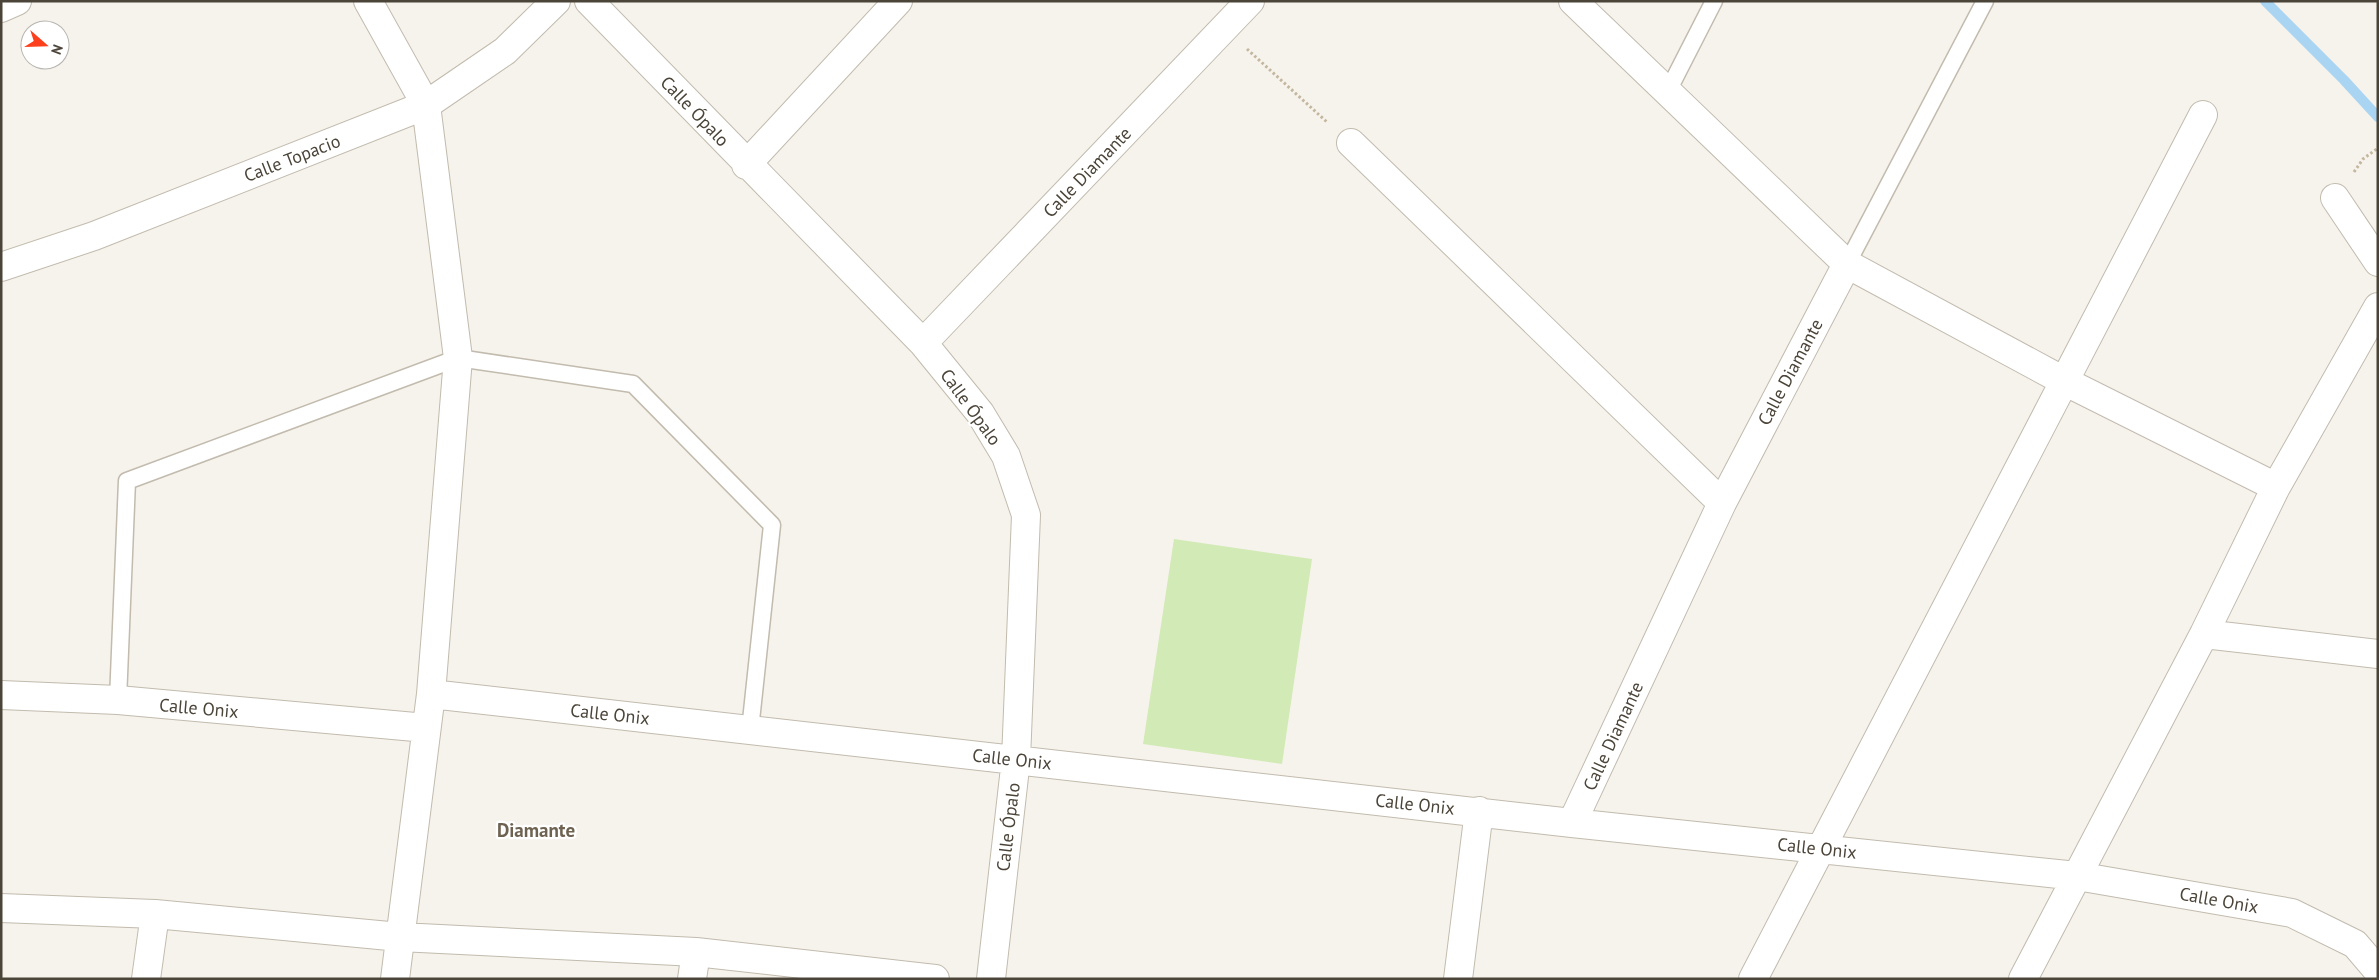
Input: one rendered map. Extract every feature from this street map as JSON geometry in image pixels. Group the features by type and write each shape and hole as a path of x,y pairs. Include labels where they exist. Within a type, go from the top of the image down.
{"street":[{"path":"1,8 17,1"},
{"path":"368,1 426,105 458,358 431,694 395,979"},
{"name":"Calle Topacio","path":"1,267 94,236 426,105 505,51 556,1"},
{"name":"Calle Ópalo","path":"589,1 746,165 923,343 980,413 1006,456 1026,515 1016,759 991,979"},
{"path":"746,165 898,1"},
{"name":"Calle Diamante","path":"923,343 1250,1"},
{"path":"1573,1 1847,264 2064,381 2276,487"},
{"path":"1753,979 2203,115"},
{"path":"1351,143 1722,503"},
{"path":"2335,198 2378,262"},
{"name":"Calle Diamante","path":"1572,823 1722,503 1847,264"},
{"path":"2023,979 2204,634 2276,487 2378,307"},
{"path":"2204,634 2378,654"},
{"name":"Calle Onix","path":"431,694 1572,823 2077,876 2292,913 2355,944 2378,971"},
{"name":"Calle Onix","path":"1,695 118,700 426,728"},
{"path":"1458,979 1479,811"},
{"path":"1,908 155,914 400,937 696,952 935,979"},
{"path":"146,979 155,914"},
{"path":"692,979 696,952"}],"lane":[{"path":"1668,91 1714,1"},
{"path":"1847,264 1985,1"},
{"path":"118,700 127,481 458,358 633,384 772,525 750,730"}],"path":[{"path":"1224,28 1351,143"},
{"path":"2363,159 2378,148"}],"green space":[{"path":"1174,539 1312,559 1282,764 1143,744"}],"waterway":[{"path":"2265,1 2378,117"}],"district":[{"name":"Diamante","path":"536,830"}]}
